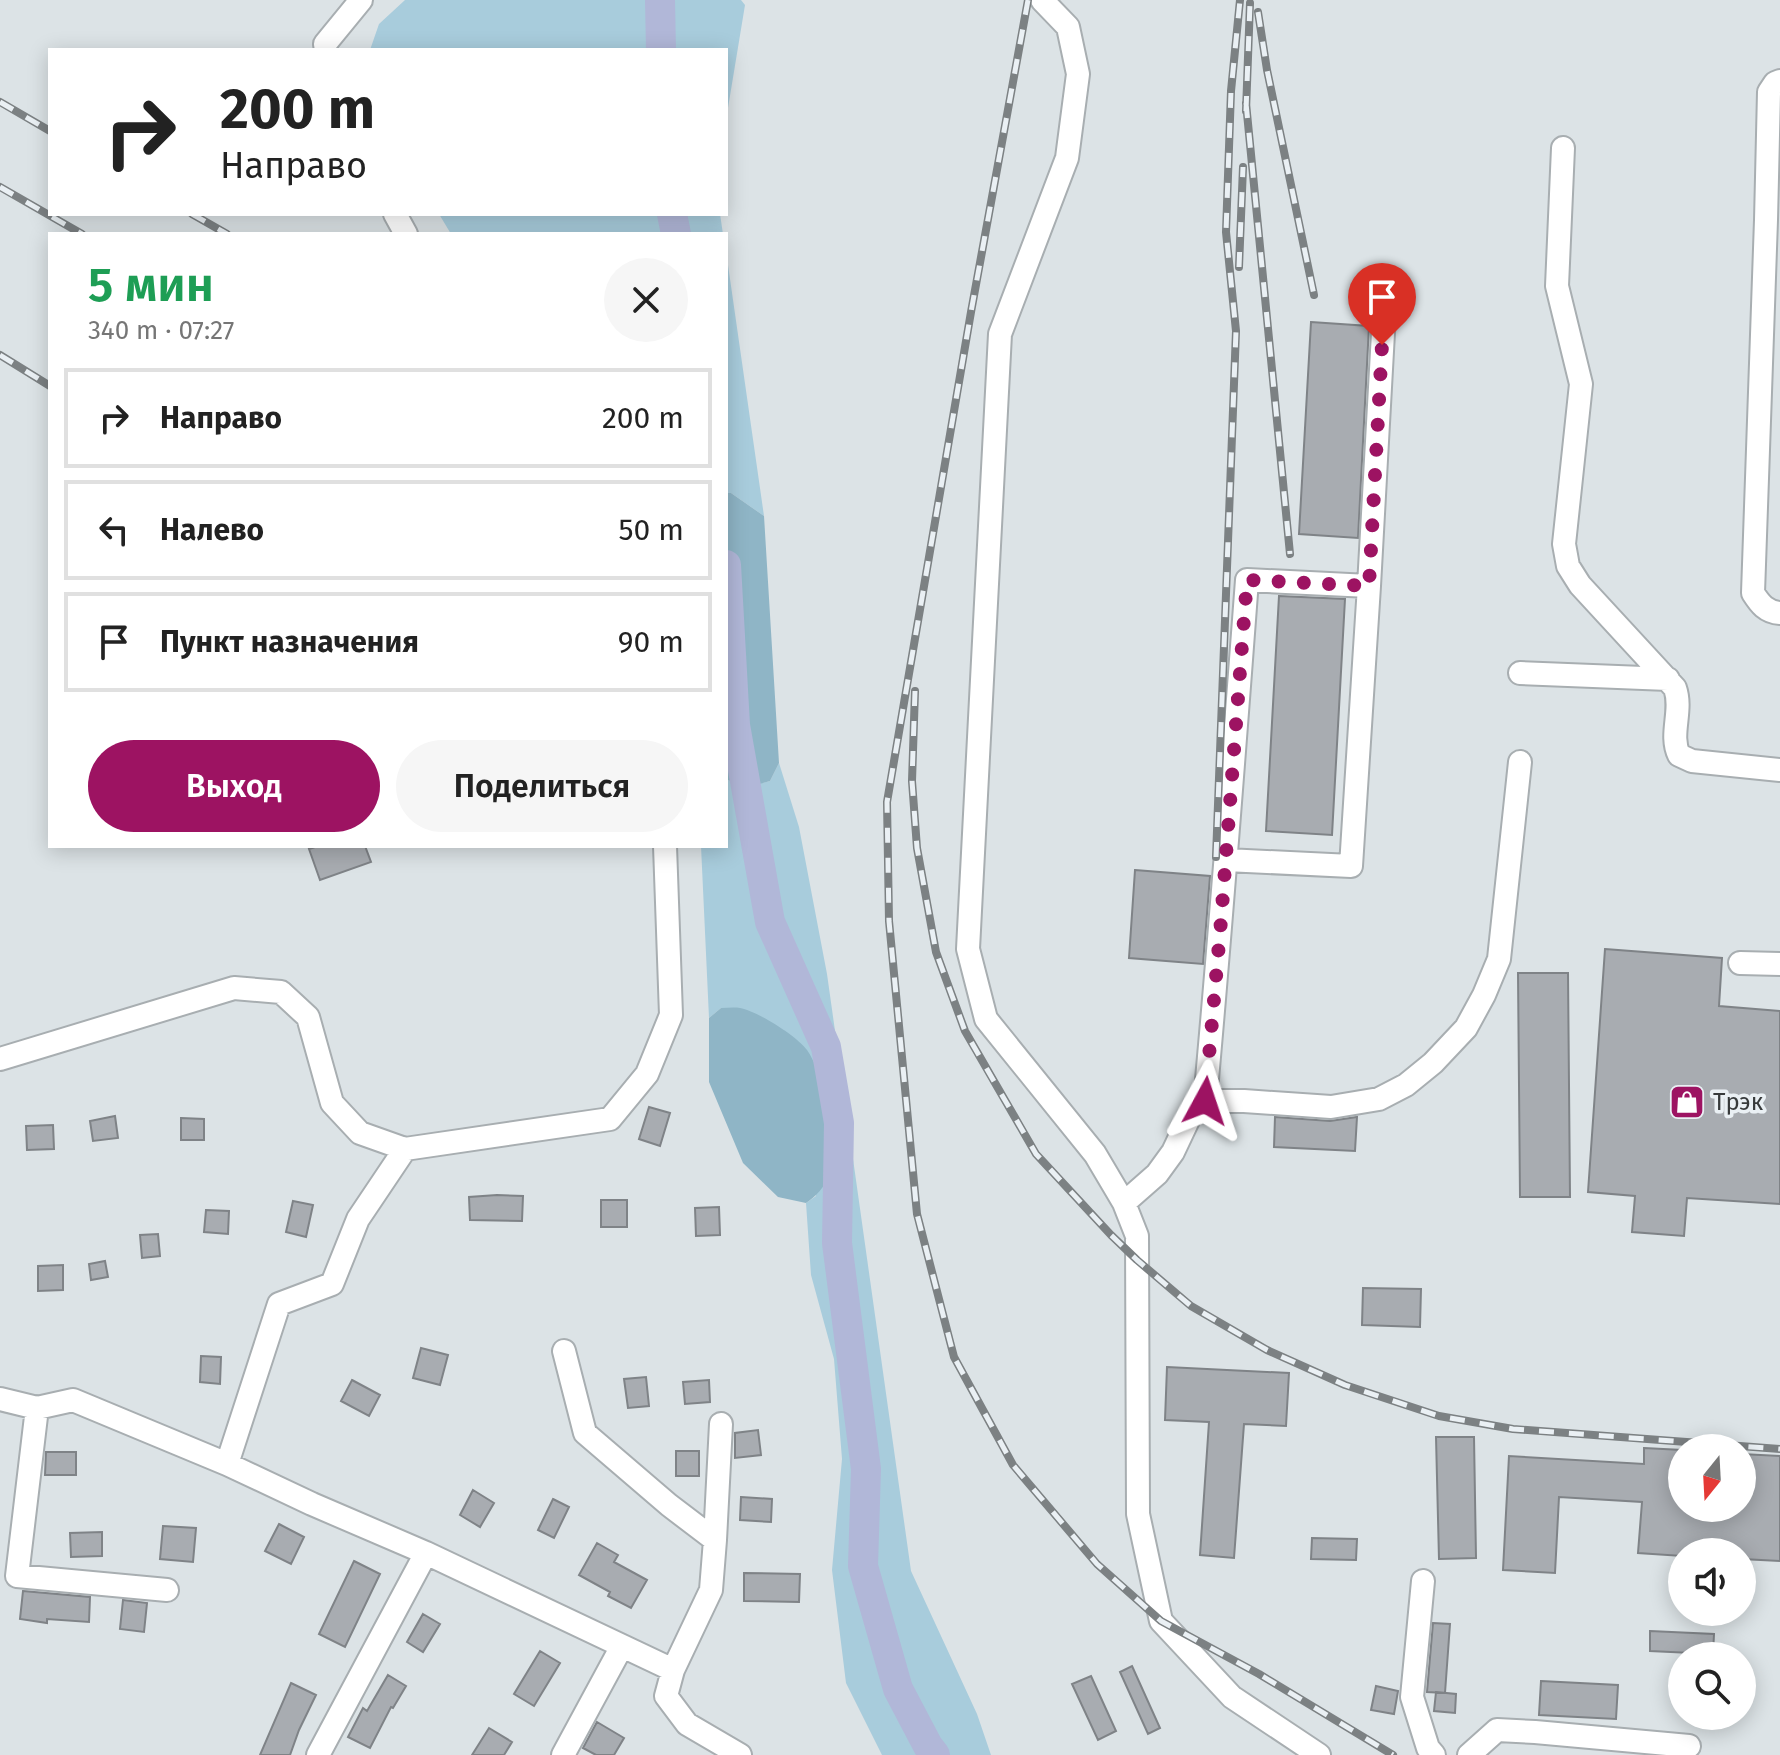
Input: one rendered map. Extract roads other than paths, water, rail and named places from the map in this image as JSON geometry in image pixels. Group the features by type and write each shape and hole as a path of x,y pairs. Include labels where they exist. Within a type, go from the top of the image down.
{"street":[{"path":"326,48 325,44 361,0"},
{"path":"1042,0 1068,27 1078,74 1067,158 1000,334 968,949 986,1019 1095,1154 1124,1203 1137,1236 1138,1514 1161,1621 1232,1697 1319,1755"},
{"path":"1780,81 1769,92 1773,220 1753,593 1760,605 1780,613"},
{"path":"1563,148 1557,286 1581,384 1564,544 1568,566 1580,585 1675,688 1679,700 1674,745 1679,755 1692,761 1780,770"},
{"path":"1226,860 1351,866 1384,315"},
{"path":"1124,1203 1157,1174 1173,1152 1190,1116 1205,1101 1247,580 1369,586"},
{"path":"1520,673 1668,679"},
{"path":"1205,1101 1331,1107 1379,1099 1406,1085 1433,1063 1466,1028 1499,959 1520,762"},
{"path":"0,1059 234,988 281,992 308,1017 332,1103 360,1133 405,1149 610,1119 647,1074 671,1015 665,848"},
{"path":"1740,963 1780,964"},
{"path":"227,1464 279,1304 332,1284 358,1219 405,1149"},
{"path":"564,1351 585,1433 715,1540"},
{"path":"0,1399 37,1408 73,1400 227,1464 426,1553 673,1670"},
{"path":"37,1408 17,1576 167,1590"},
{"path":"721,1424 711,1590 673,1670 666,1696 687,1724 740,1755"},
{"path":"318,1755 426,1553"},
{"path":"1423,1581 1412,1697 1428,1748 1434,1755"},
{"path":"563,1755 622,1646"},
{"path":"1469,1755 1497,1730 1689,1746"}],"waterway":[{"path":"660,0 661,48"},
{"path":"672,216 676,232"},
{"path":"728,601 735,725 770,922 826,1047 839,1123 837,1243 866,1469 863,1566 898,1689 935,1755"}],"railway":[{"path":"1028,0 887,802 889,921 917,1214 954,1357 1013,1465 1097,1564 1161,1621 1259,1674 1393,1755"},
{"path":"1216,857 1236,331 1226,232 1231,91 1240,0"},
{"path":"1246,111 1250,3"},
{"path":"1258,12 1267,70 1314,295"},
{"path":"0,102 48,130"},
{"path":"1246,103 1290,554"},
{"path":"1239,267 1243,167"},
{"path":"0,187 48,215"},
{"path":"51,216 79,232"},
{"path":"196,216 224,232"},
{"path":"0,355 48,385"},
{"path":"915,691 912,781 917,848 936,952 965,1031 1036,1154 1137,1260 1191,1306 1267,1350 1345,1385 1439,1416 1513,1429 1780,1449"}],"place":[{"name":"Трэк","path":"1687,1102"}]}
